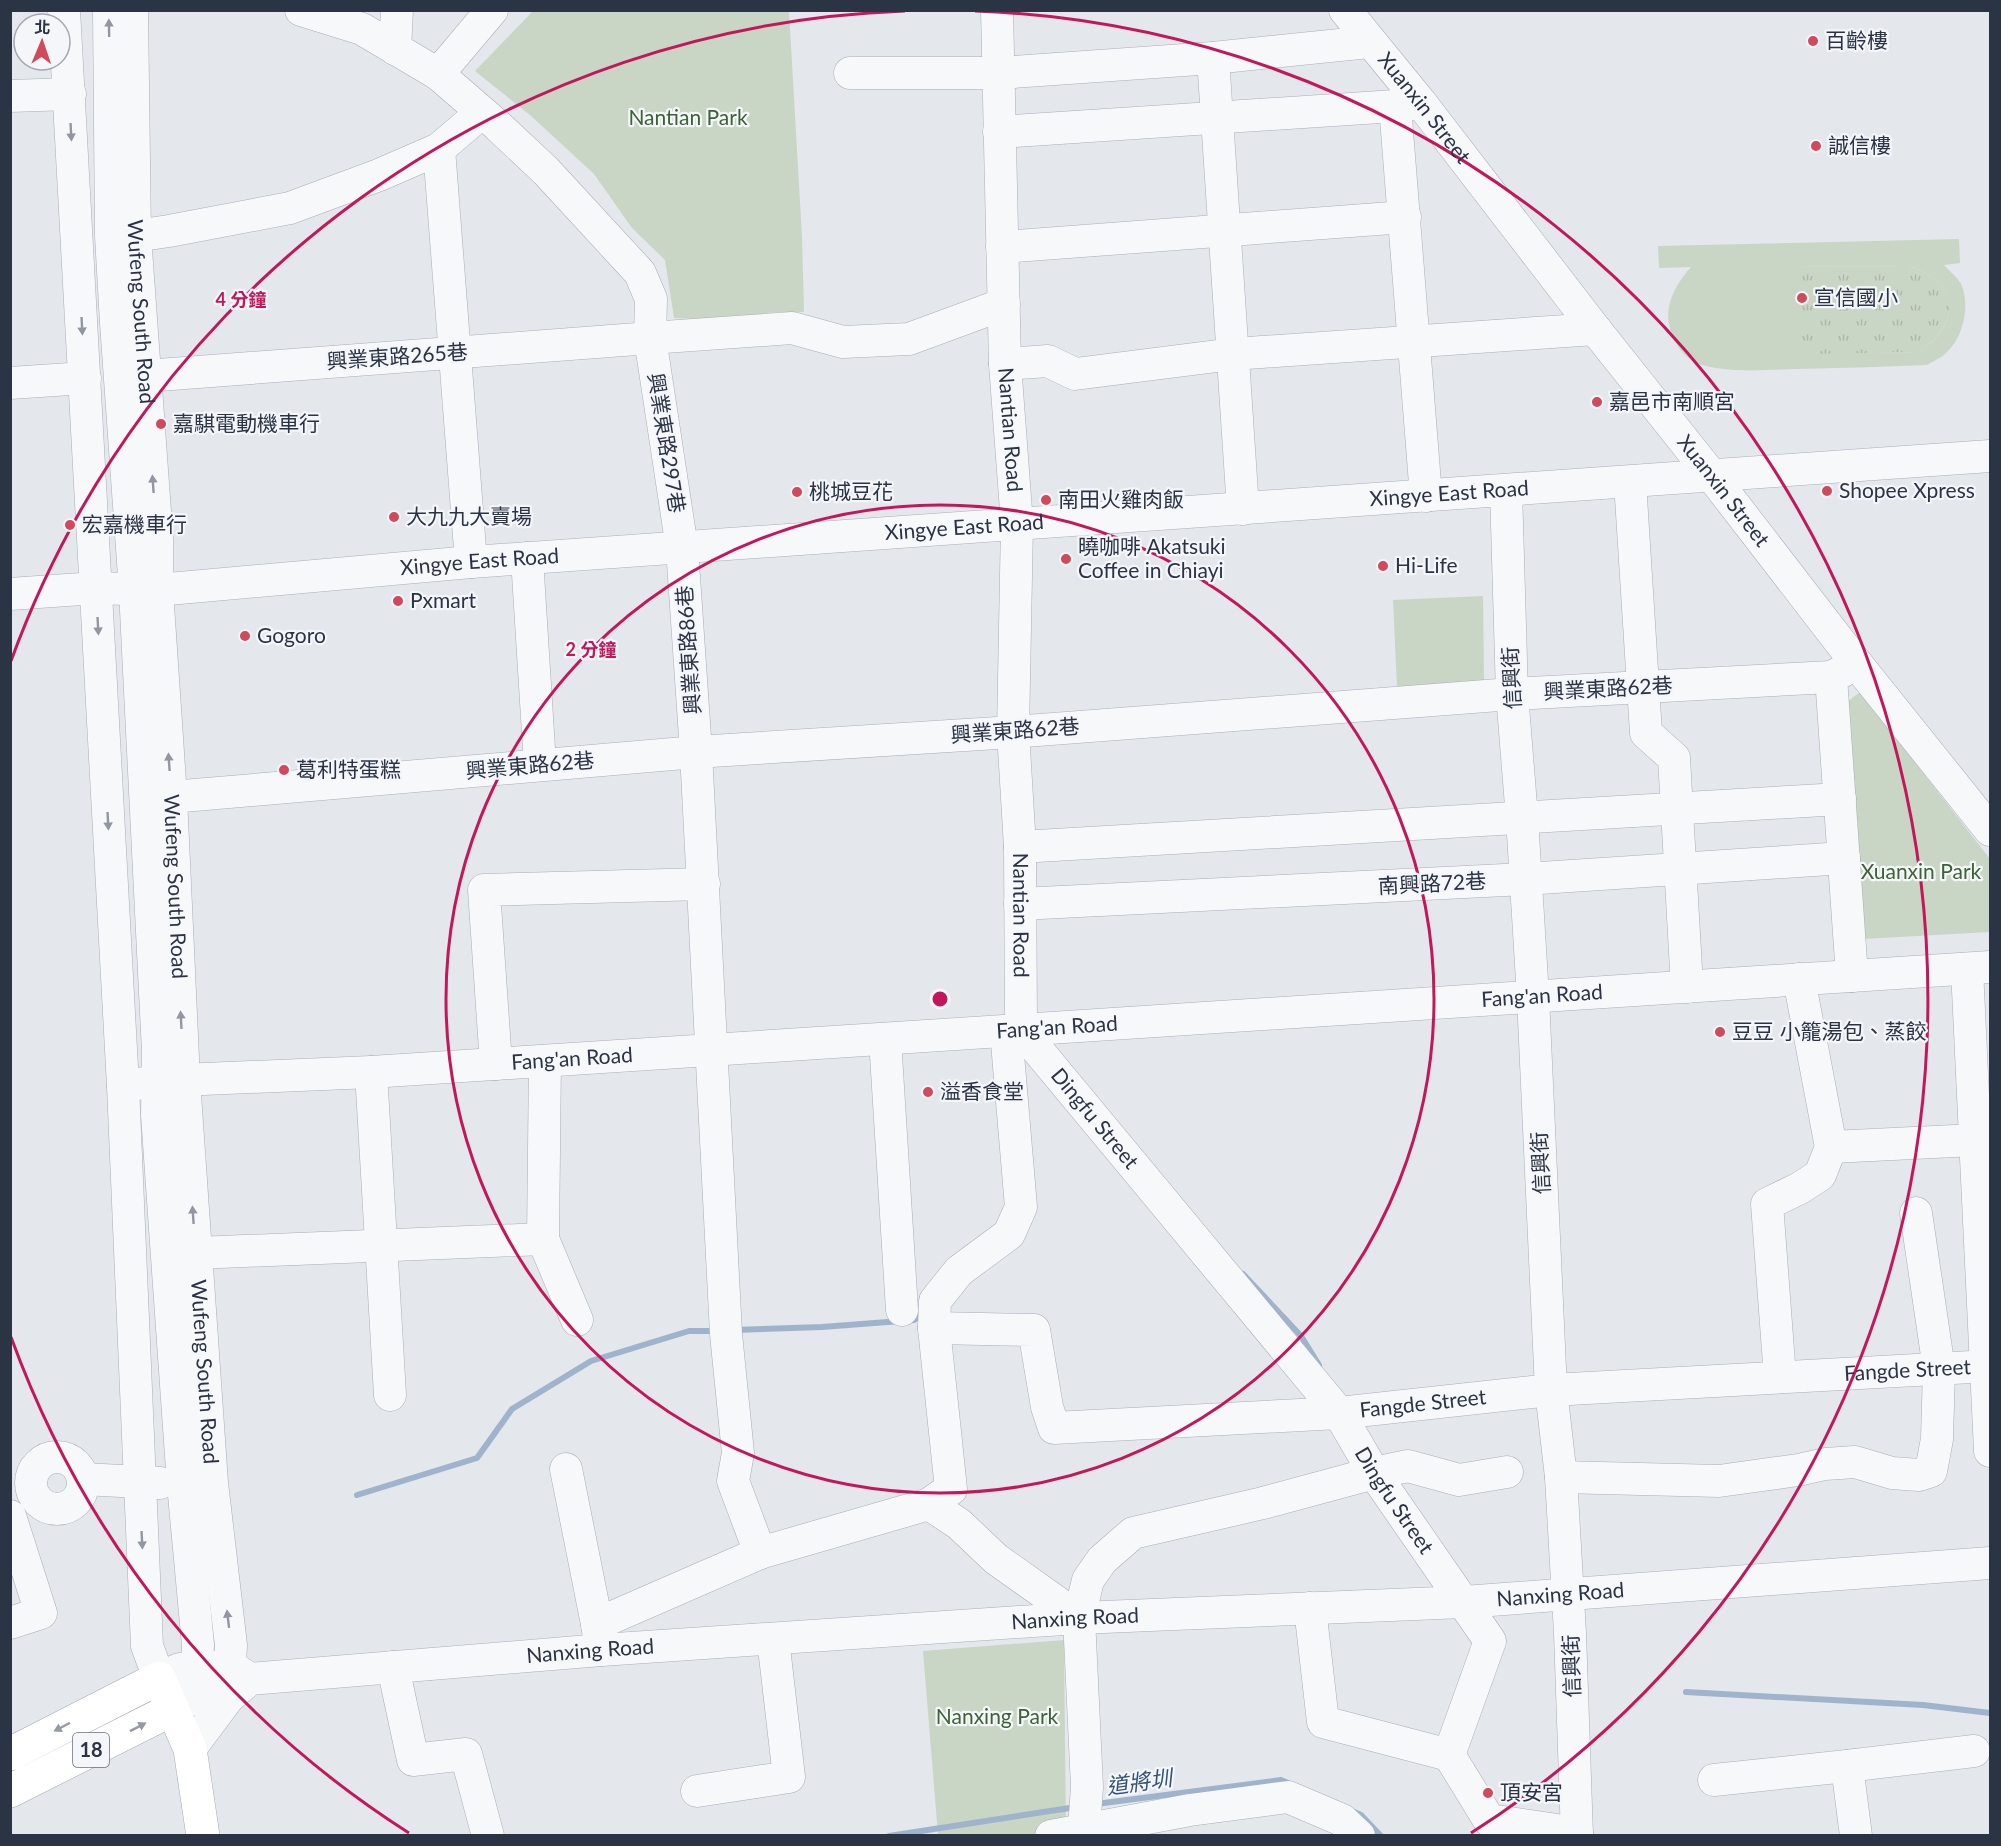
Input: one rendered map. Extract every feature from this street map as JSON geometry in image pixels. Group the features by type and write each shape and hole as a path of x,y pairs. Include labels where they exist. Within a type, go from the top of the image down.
{"main road":[{"path":"178,1671 180,1705 190,1749 203,1836"},
{"name":"18","path":"10,1755 178,1671"},
{"name":"18","path":"10,1791 180,1705"}],"street":[{"name":"Wufeng South Road","path":"64,10 70,94 128,323 145,376 157,539 127,589"},
{"name":"Wufeng South Road","path":"87,10 105,236 158,1052 152,1083 158,1127 176,1483 231,1645 236,1681"},
{"name":"Wufeng South Road","path":"105,236 109,10"},
{"name":"Wufeng South Road","path":"132,10 105,236 85,378 171,797 152,1083 176,1483 198,1645 178,1671 147,1646 176,1483 196,1253 152,1083"},
{"name":"興業東路297巷","path":"301,10 362,28 438,74 546,171 640,273 651,299 650,338 682,548"},
{"path":"395,49 397,10"},
{"path":"438,74 492,10"},
{"name":"Nantian Road","path":"929,1504 951,1489 934,1328 935,1301 958,1271 1009,1234 1021,1207 1013,1030 1020,904 1020,847 1013,732 1017,524 1005,364 997,10"},
{"name":"Xuanxin Street","path":"1345,10 1369,42 1408,104 1712,476 1844,670 1990,830"},
{"path":"850,73 999,73 1213,58 1369,42"},
{"path":"1213,58 1243,509"},
{"path":"10,96 70,94"},
{"path":"999,132 1408,104 1405,217 1412,341 1426,496"},
{"path":"105,236 290,208 380,175 439,149 482,113"},
{"path":"439,149 471,562"},
{"path":"1002,248 1405,217"},
{"name":"興業東路265巷","path":"145,376 792,328 843,342 909,339 1004,304"},
{"name":"Wufeng South Road","path":"127,589 128,323"},
{"path":"1005,364 1048,361 1075,374 1233,354 1594,329"},
{"path":"10,383 85,378"},
{"name":"Xingye East Road","path":"10,594 127,589 527,558 1990,456"},
{"path":"1630,482 1646,733 1674,758 1686,987"},
{"name":"信興街","path":"1506,490 1512,694 1533,997 1551,1390 1561,1477 1568,1595 1577,1834"},
{"name":"興業東路86巷","path":"682,548 704,884 726,1334 738,1453 733,1481 760,1553"},
{"path":"527,558 540,765"},
{"path":"1844,670 1840,799 1852,976"},
{"name":"興業東路62巷","path":"171,797 696,752 1013,732 1512,694 1644,687 1844,670"},
{"path":"1020,847 1840,799"},
{"name":"南興路72巷","path":"1020,904 1525,879 1844,858"},
{"path":"496,1064 484,890 704,884"},
{"path":"1979,968 1975,1140 1988,1366 1990,1451"},
{"name":"Fang'an Road","path":"152,1083 371,1072 1979,968"},
{"path":"1780,1377 1767,1204 1800,1188 1820,1175 1831,1147 1799,979"},
{"name":"Dingfu Street","path":"1013,1030 1339,1413 1374,1473 1490,1641 1449,1755"},
{"path":"885,1039 902,1310"},
{"path":"545,1061 543,1239 577,1320"},
{"path":"371,1072 390,1395"},
{"path":"1831,1147 1975,1140"},
{"path":"1561,1477 1719,1481 1825,1464 1855,1462 1892,1473 1919,1475 1931,1471 1937,1439 1939,1369 1916,1213"},
{"path":"196,1253 543,1239"},
{"name":"Fangde Street","path":"934,1328 1034,1330 1047,1407 1054,1428 1339,1413 1551,1390 1988,1366"},
{"path":"1083,1832 1087,1787 1079,1618 1088,1580 1102,1560 1133,1533 1408,1466 1459,1479 1507,1472"},
{"path":"566,1468 599,1637 760,1553 929,1504 959,1524 996,1559 1079,1618"},
{"path":"21,1492 58,1509 74,1502 82,1488 82,1479 176,1483"},
{"path":"10,1516 40,1613 10,1623"},
{"name":"Nanxing Road","path":"180,1705 236,1681 393,1667 599,1637 773,1639 1079,1618 1464,1602 1990,1563"},
{"path":"1310,1608 1323,1722 1449,1755 1489,1820 1577,1834"},
{"path":"697,1791 789,1777 773,1639"},
{"path":"393,1667 413,1760 466,1754 488,1836"},
{"path":"178,1671 236,1681 190,1749"},
{"path":"1714,1780 1974,1750"},
{"path":"1847,1766 1856,1836"},
{"path":"1051,1836 1083,1832 1190,1810 1288,1797 1342,1820 1359,1836"}],"green space":[{"name":"Nantian Park","path":"533,11 789,11 804,312 776,312 715,320 674,318 665,260 632,228 594,174 530,115 475,71"},
{"path":"1959,239 1960,263 1944,265 1962,286 1965,303 1964,321 1953,346 1943,356 1927,365 1748,370 1702,365 1689,359 1680,349 1673,337 1668,316 1673,293 1691,267 1659,268 1658,246","holes":["1909,266 1926,273 1938,283 1945,293 1949,305 1948,317 1943,329 1919,352 1796,354 1796,267"]},
{"path":"1909,266 1926,273 1938,282 1949,304 1948,316 1943,328 1919,352 1795,355 1796,267"},
{"path":"1483,596 1484,681 1397,687 1393,600"},
{"name":"Xuanxin Park","path":"1860,692 1990,859 1990,932 1863,939 1843,705"},
{"name":"Nanxing Park","path":"1064,1640 1066,1835 938,1835 923,1651"}],"waterway":[{"path":"1243,1274 1301,1336 1319,1365"},
{"path":"734,1330 822,1327 914,1320 925,1313"},
{"path":"357,1495 477,1458 512,1409 591,1361 689,1331 717,1331"},
{"path":"1686,1692 1923,1705 1990,1713"},
{"name":"道將圳","path":"1096,1804 1281,1780 1290,1784"},
{"name":"道將圳","path":"889,1836 1076,1807"},
{"name":"道將圳","path":"1352,1811 1361,1815 1381,1836"}],"place":[{"name":"百齡樓","path":"1813,41"},
{"name":"誠信樓","path":"1816,146"},
{"name":"宣信國小","path":"1802,298"},
{"name":"嘉邑市南順宮","path":"1597,402"},
{"name":"嘉騏電動機車行","path":"161,424"},
{"name":"Shopee Xpress","path":"1827,491"},
{"name":"桃城豆花","path":"797,492"},
{"name":"南田火雞肉飯","path":"1046,500"},
{"name":"大九九大賣場","path":"394,517"},
{"name":"宏嘉機車行","path":"70,525"},
{"name":"曉咖啡 Akatsuki Coffee in Chiayi","path":"1066,559"},
{"name":"Hi-Life","path":"1383,566"},
{"name":"Pxmart","path":"398,601"},
{"name":"Gogoro","path":"245,636"},
{"name":"葛利特蛋糕","path":"284,770"},
{"name":"豆豆 小籠湯包、蒸餃","path":"1720,1032"},
{"name":"溢香食堂","path":"928,1092"},
{"name":"頂安宮","path":"1488,1793"}]}
